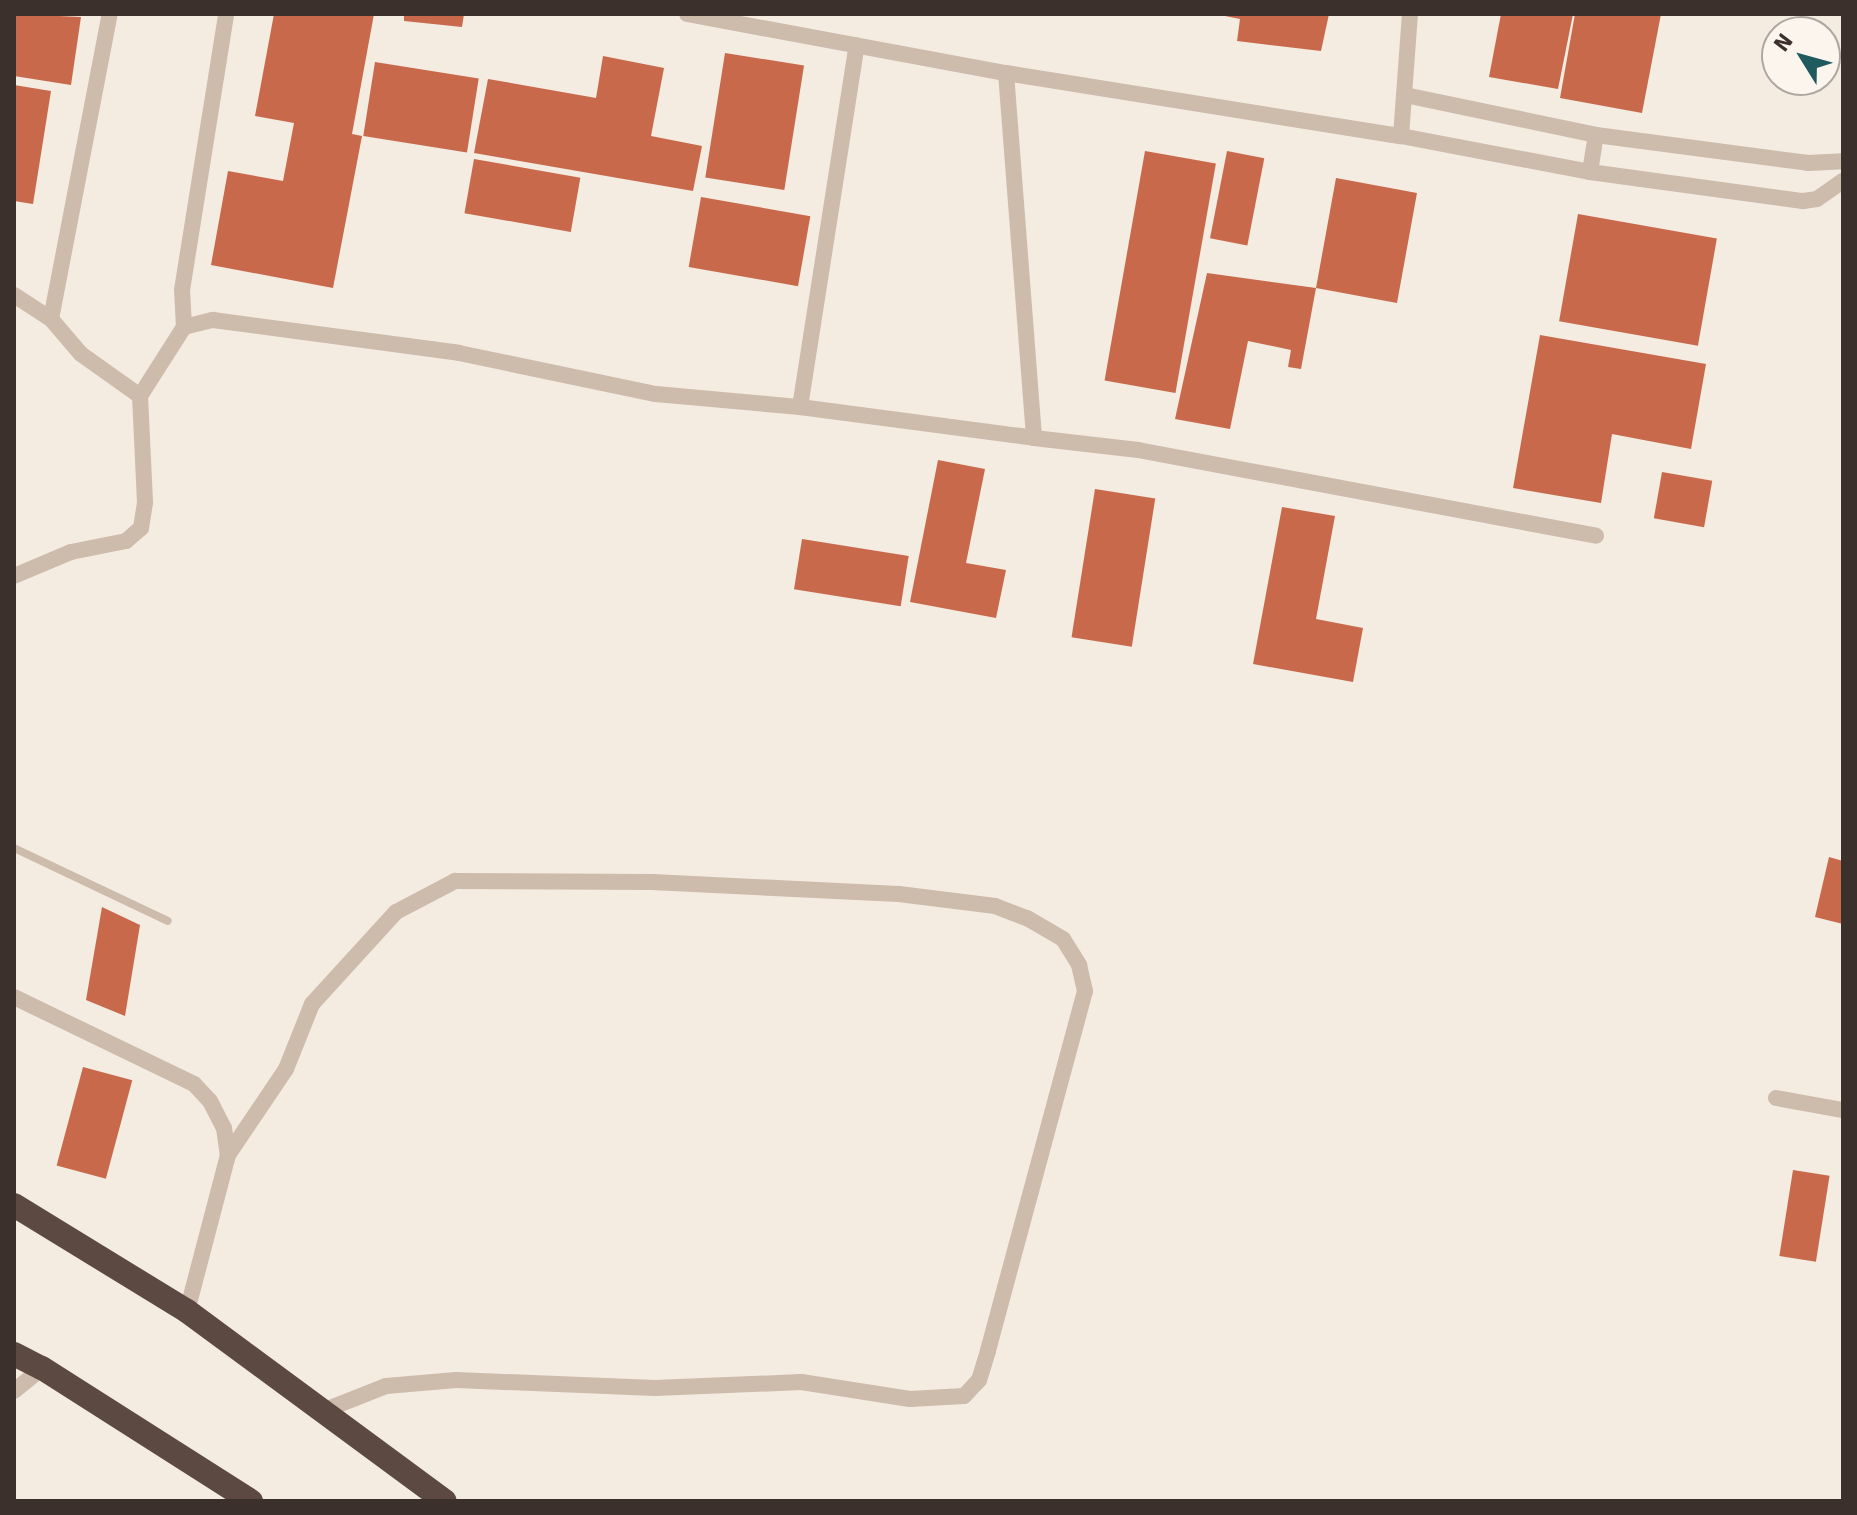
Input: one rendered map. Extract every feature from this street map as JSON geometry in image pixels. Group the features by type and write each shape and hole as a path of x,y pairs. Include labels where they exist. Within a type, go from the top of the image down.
{"highway":[{"path":"14,1205 187,1311 445,1501"},
{"path":"14,1354 42,1368 251,1501"}],"street":[{"path":"51,319 110,14"},
{"path":"14,576 71,552 126,541 141,528 145,502 140,396 184,327 182,290 226,14"},
{"path":"687,14 1006,73 1401,136 1590,172 1803,201 1817,199 1843,181"},
{"path":"1401,136 1410,14"},
{"path":"800,407 857,45"},
{"path":"1006,73 1034,438"},
{"path":"1405,95 1596,135 1808,163 1843,161"},
{"path":"1590,172 1596,135"},
{"path":"14,295 51,319 81,354 140,396"},
{"path":"184,327 213,320 459,353 656,394 800,407 1138,450 1596,536"},
{"path":"187,1311 228,1155 286,1069 312,1004 396,912 455,881 652,882 899,894 995,906 1027,918 1063,939 1079,965 1085,991 988,1351 979,1380 964,1396 910,1399 801,1382 655,1388 456,1380 386,1386 325,1410"},
{"path":"14,997 194,1084 210,1101 224,1128 228,1155"},
{"path":"1776,1098 1843,1110"},
{"path":"14,1391 42,1368"}],"lane":[{"path":"14,848 168,921"}],"building":[{"path":"14,14 81,17 71,85 14,76"},
{"path":"274,14 374,14 352,134 362,136 333,288 211,265 228,171 283,181 294,123 255,116"},
{"path":"404,14 464,14 462,27 404,21"},
{"path":"1215,14 1329,14 1321,51 1237,41 1240,19"},
{"path":"1501,14 1573,14 1558,89 1489,77"},
{"path":"1575,14 1661,14 1642,113 1560,98"},
{"path":"725,53 804,66 784,190 705,177"},
{"path":"603,56 664,68 651,136 702,146 693,191 474,153 488,79 596,98"},
{"path":"375,62 479,78 467,153 363,136"},
{"path":"14,85 51,91 33,204 14,201"},
{"path":"1145,151 1216,164 1175,393 1105,380"},
{"path":"1227,151 1264,158 1247,246 1210,238"},
{"path":"474,159 580,178 571,232 464,213"},
{"path":"1336,178 1417,193 1397,303 1316,288"},
{"path":"701,197 810,216 798,286 689,267"},
{"path":"1578,214 1717,238 1698,346 1559,321"},
{"path":"1207,273 1316,288 1301,369 1288,367 1291,350 1248,341 1230,429 1175,419"},
{"path":"1540,335 1706,364 1691,449 1612,434 1601,503 1513,488"},
{"path":"938,460 985,469 966,563 1006,570 996,618 910,602"},
{"path":"1662,472 1712,481 1704,527 1654,518"},
{"path":"1095,489 1155,499 1132,647 1072,637"},
{"path":"1282,507 1335,516 1316,619 1363,628 1353,682 1253,664"},
{"path":"802,539 909,556 901,606 794,589"},
{"path":"1829,857 1843,861 1843,924 1815,917"},
{"path":"102,907 140,925 125,1016 86,1000"},
{"path":"83,1067 132,1080 106,1179 57,1166"},
{"path":"1793,1170 1830,1176 1816,1262 1779,1256"}]}
